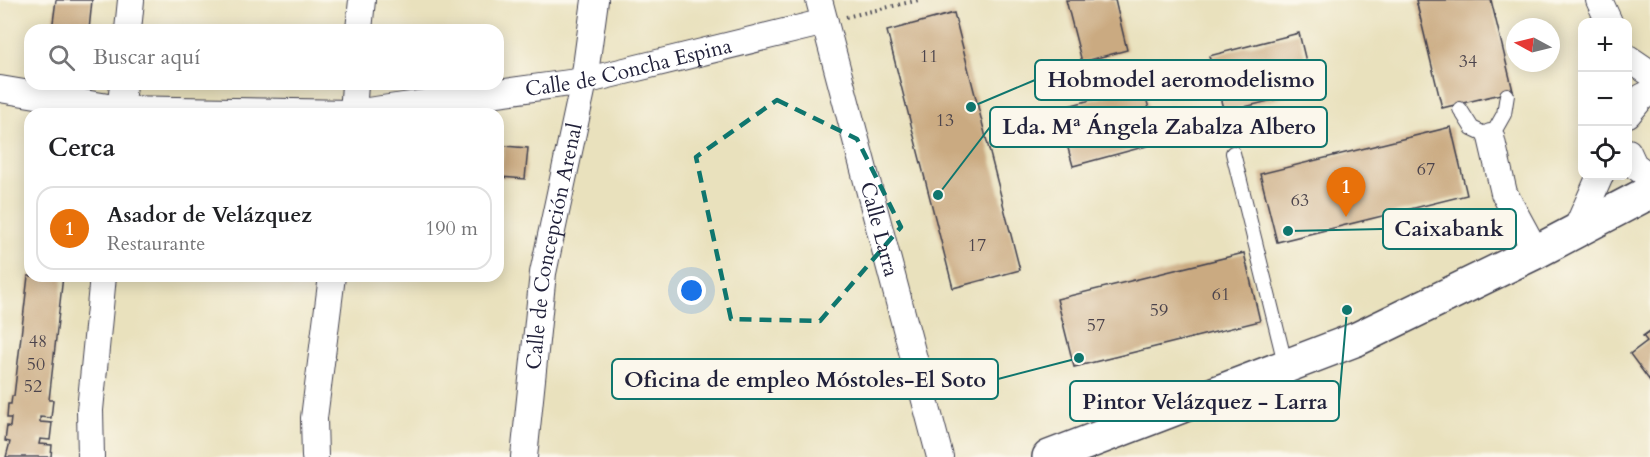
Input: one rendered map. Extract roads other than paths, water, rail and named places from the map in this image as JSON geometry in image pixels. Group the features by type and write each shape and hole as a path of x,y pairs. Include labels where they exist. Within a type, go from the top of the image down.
{"street":[{"path":"129,24 131,0"},
{"path":"360,24 362,0"},
{"name":"Calle de Concepción Arenal","path":"524,457 543,273 584,81 595,0"},
{"path":"1599,0 1607,18"},
{"name":"Calle de Concha Espina","path":"389,108 584,81 822,11"},
{"name":"Calle Larra","path":"822,11 940,457"},
{"path":"1632,61 1650,73"},
{"name":"Calle de Concha Espina","path":"0,89 121,102 248,108"},
{"path":"353,108 355,90"},
{"path":"1632,109 1642,97 1650,93"},
{"path":"1491,137 1504,193 1536,252"},
{"path":"1632,161 1634,165 1650,177"},
{"path":"1575,232 1598,180"},
{"path":"1048,457 1358,339 1536,252 1650,192"},
{"path":"91,457 90,410 103,282"},
{"path":"315,457 314,417 331,282"}],"lane":[{"path":"1460,109 1472,129 1491,137 1504,114 1507,95"},
{"path":"1233,153 1286,367"}],"place":[{"name":"Hobmodel aeromodelismo","path":"971,107"},
{"name":"Lda. Mª Ángela Zabalza Albero","path":"938,195"},
{"name":"Asador de Velázquez","path":"1346,217"},
{"name":"Caixabank","path":"1288,231"},
{"name":"Pintor Velázquez - Larra","path":"1347,310"},
{"name":"Oficina de empleo Móstoles-El Soto","path":"1079,358"}]}
